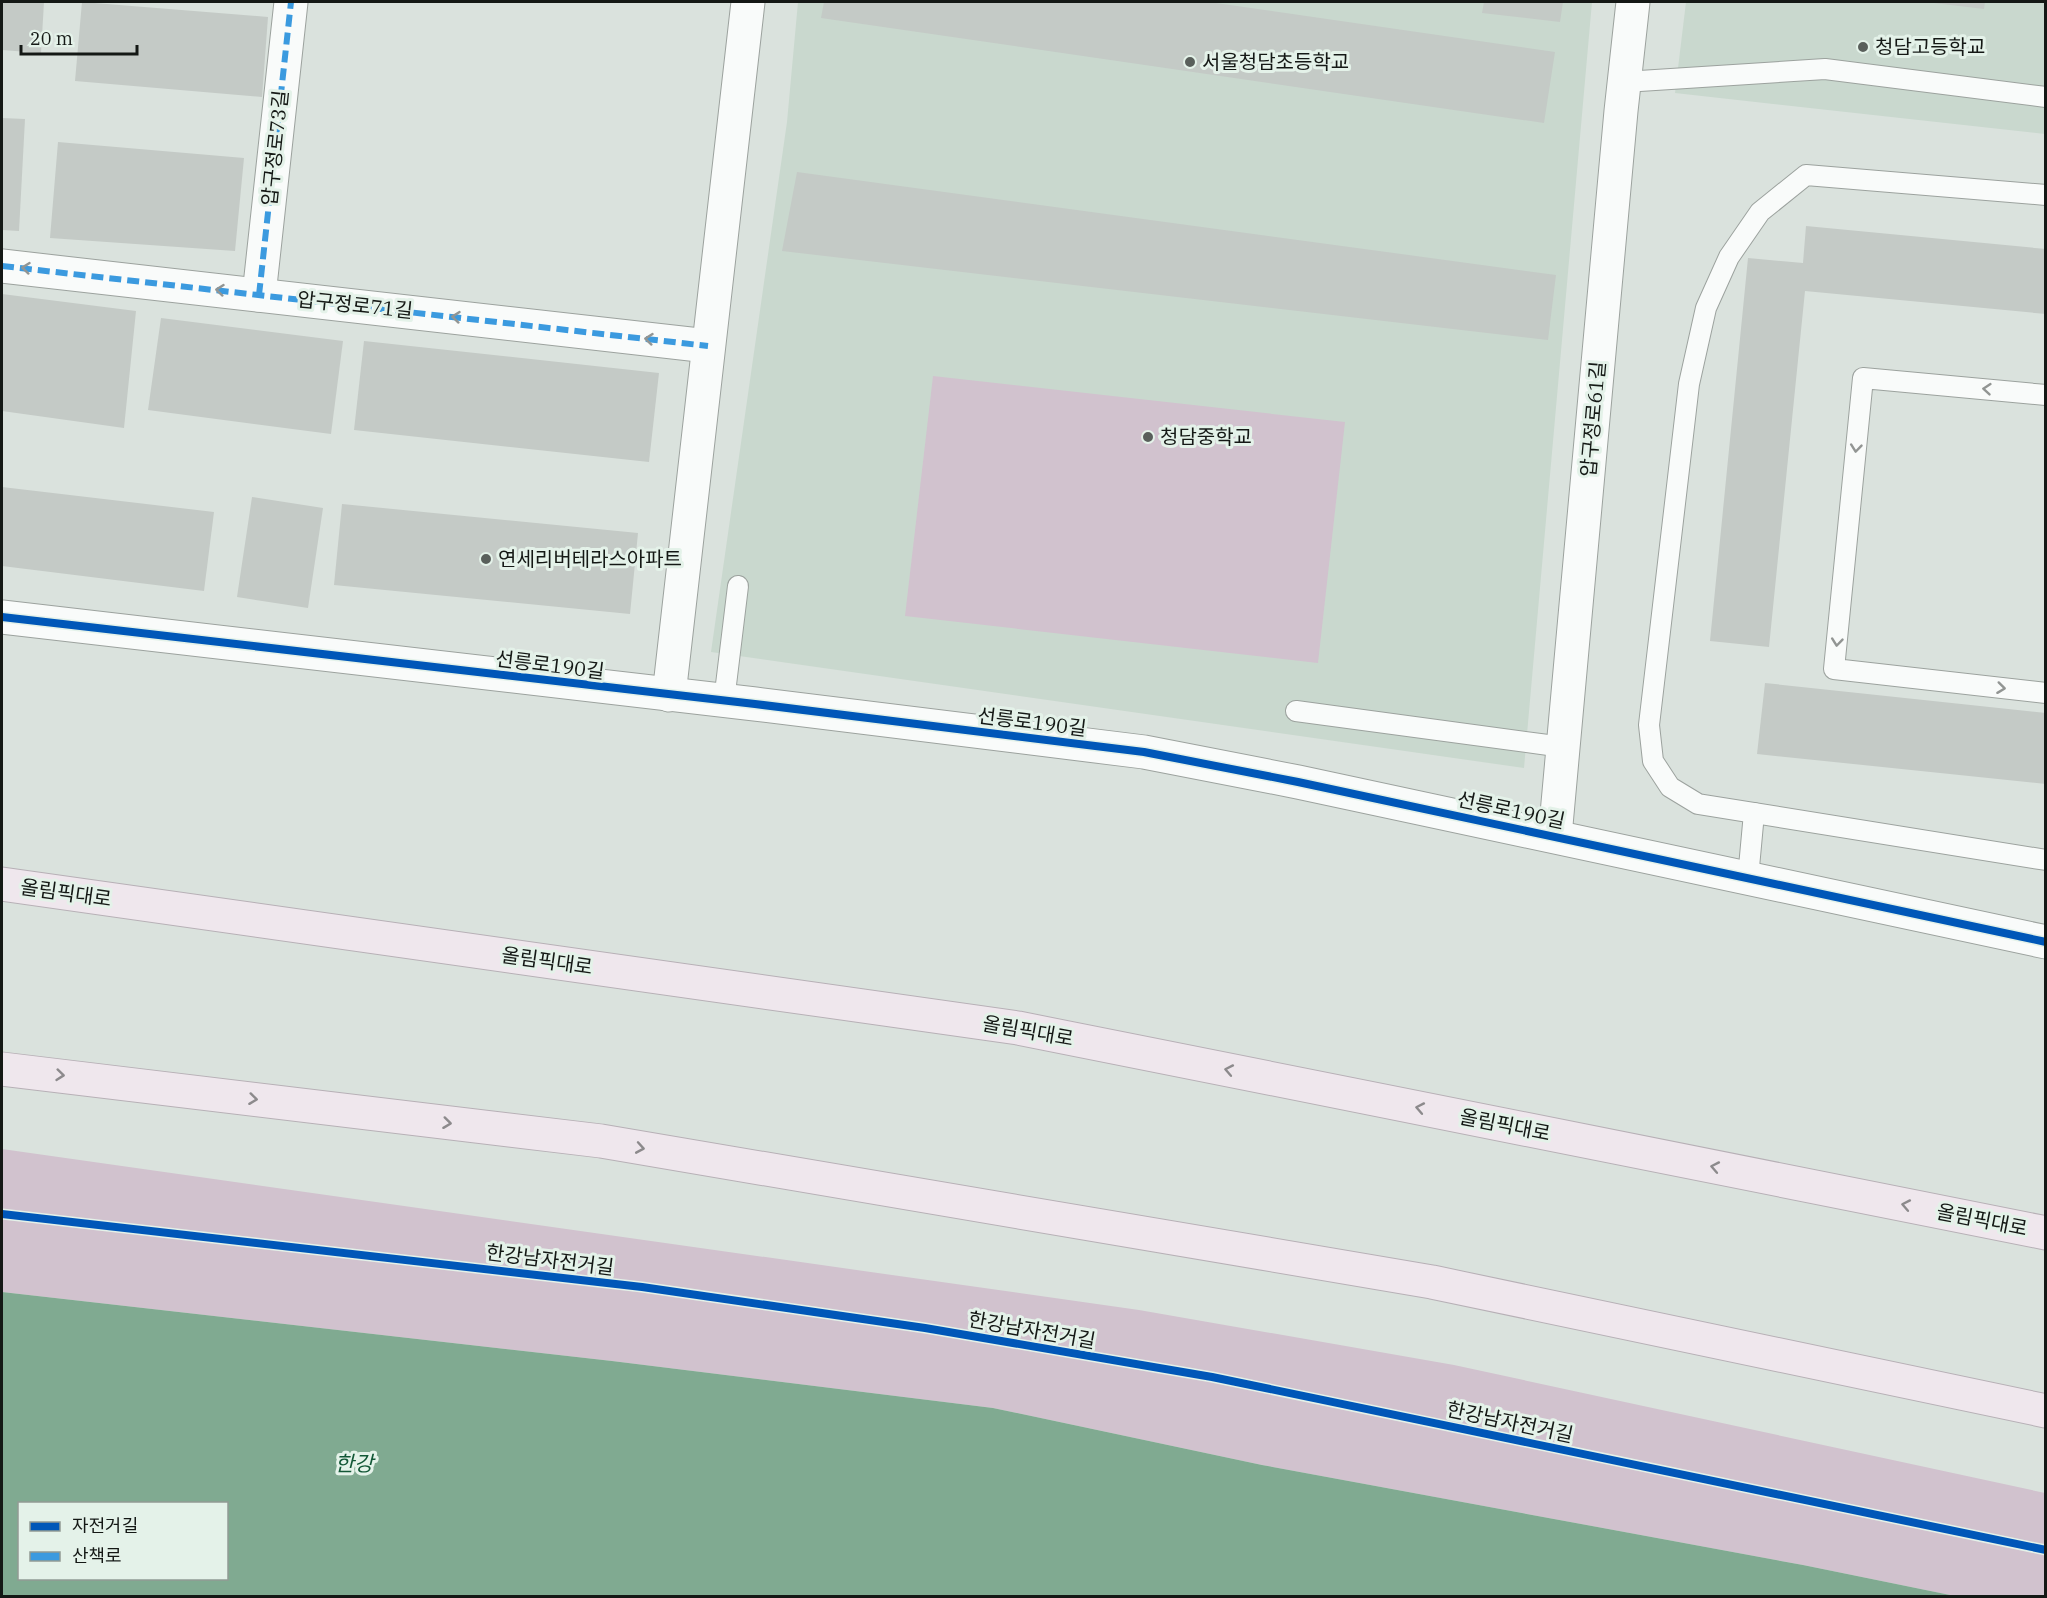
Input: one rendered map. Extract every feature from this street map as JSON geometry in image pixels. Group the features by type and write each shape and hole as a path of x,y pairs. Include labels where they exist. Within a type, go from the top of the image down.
{"highway":[{"name":"올림픽대로","path":"2,884 1018,1028 2046,1233"},
{"path":"2,1069 612,1143 1432,1282 2046,1411"}],"street":[{"name":"압구정로73길","path":"259,295 291,2"},
{"path":"669,695 748,2"},
{"name":"압구정로61길","path":"1555,836 1633,2"},
{"name":"압구정로71길","path":"2,266 708,346"},
{"name":"선릉로190길","path":"2,617 1144,752 1555,836 2046,942"}],"lane":[{"path":"1624,82 1825,69 2046,98"},
{"path":"2046,195 1806,175 1760,212 1729,257 1706,308 1689,384 1649,725 1653,761 1670,786 1698,804 2046,860"},
{"path":"2046,395 1863,378 1834,669 2046,693"},
{"path":"724,701 738,586"},
{"path":"1296,711 1563,747"},
{"path":"1748,878 1754,813"}],"shaded area":[{"name":"청담중학교","path":"798,2 1592,2 1524,768 711,652 787,122"},
{"name":"청담고등학교","path":"1686,2 2045,2 2045,134 1675,93"},
{"path":"933,376 1345,422 1318,663 905,616"},
{"path":"2,1149 1139,1310 1454,1365 2045,1493 2045,1596 1955,1596 1803,1565 1262,1465 993,1408 612,1361 2,1292"}],"water":[{"name":"한강","path":"2,1292 612,1361 993,1408 1262,1465 1803,1565 1955,1596 2,1596"}],"building":[{"path":"2,2 44,2 41,53 2,50"},
{"path":"82,2 268,17 262,97 75,81"},
{"path":"824,2 1209,2 1555,52 1544,123 821,18"},
{"path":"1484,2 1563,2 1560,22 1482,13"},
{"path":"1934,2 1985,2 1984,9"},
{"path":"2,118 25,119 19,231 2,230"},
{"path":"58,142 244,158 235,251 50,238"},
{"path":"797,172 1556,275 1548,340 782,251"},
{"path":"1806,226 2046,249 2046,314 1805,291 1769,647 1710,641 1748,258 1803,263"},
{"path":"2,294 136,311 124,428 2,411"},
{"path":"161,318 343,341 331,434 148,410"},
{"path":"364,341 659,373 649,462 354,430"},
{"path":"2,487 214,512 204,591 2,566"},
{"path":"252,497 323,508 308,608 237,597"},
{"name":"연세리버테라스아파트","path":"342,504 638,533 630,614 334,585"},
{"path":"1765,683 2046,713 2046,784 1757,754"}],"marked path":[{"path":"259,295 291,2"},
{"path":"2,266 708,346"}],"cycle path":[{"path":"2,617 755,704 1144,752 1298,782 2046,942"},
{"name":"한강남자전거길","path":"2,1214 642,1287 925,1328 1212,1377 2046,1550"}],"place":[{"name":"청담고등학교","path":"1863,47"},
{"name":"서울청담초등학교","path":"1190,62"},
{"name":"청담중학교","path":"1148,437"},
{"name":"연세리버테라스아파트","path":"486,559"}]}
